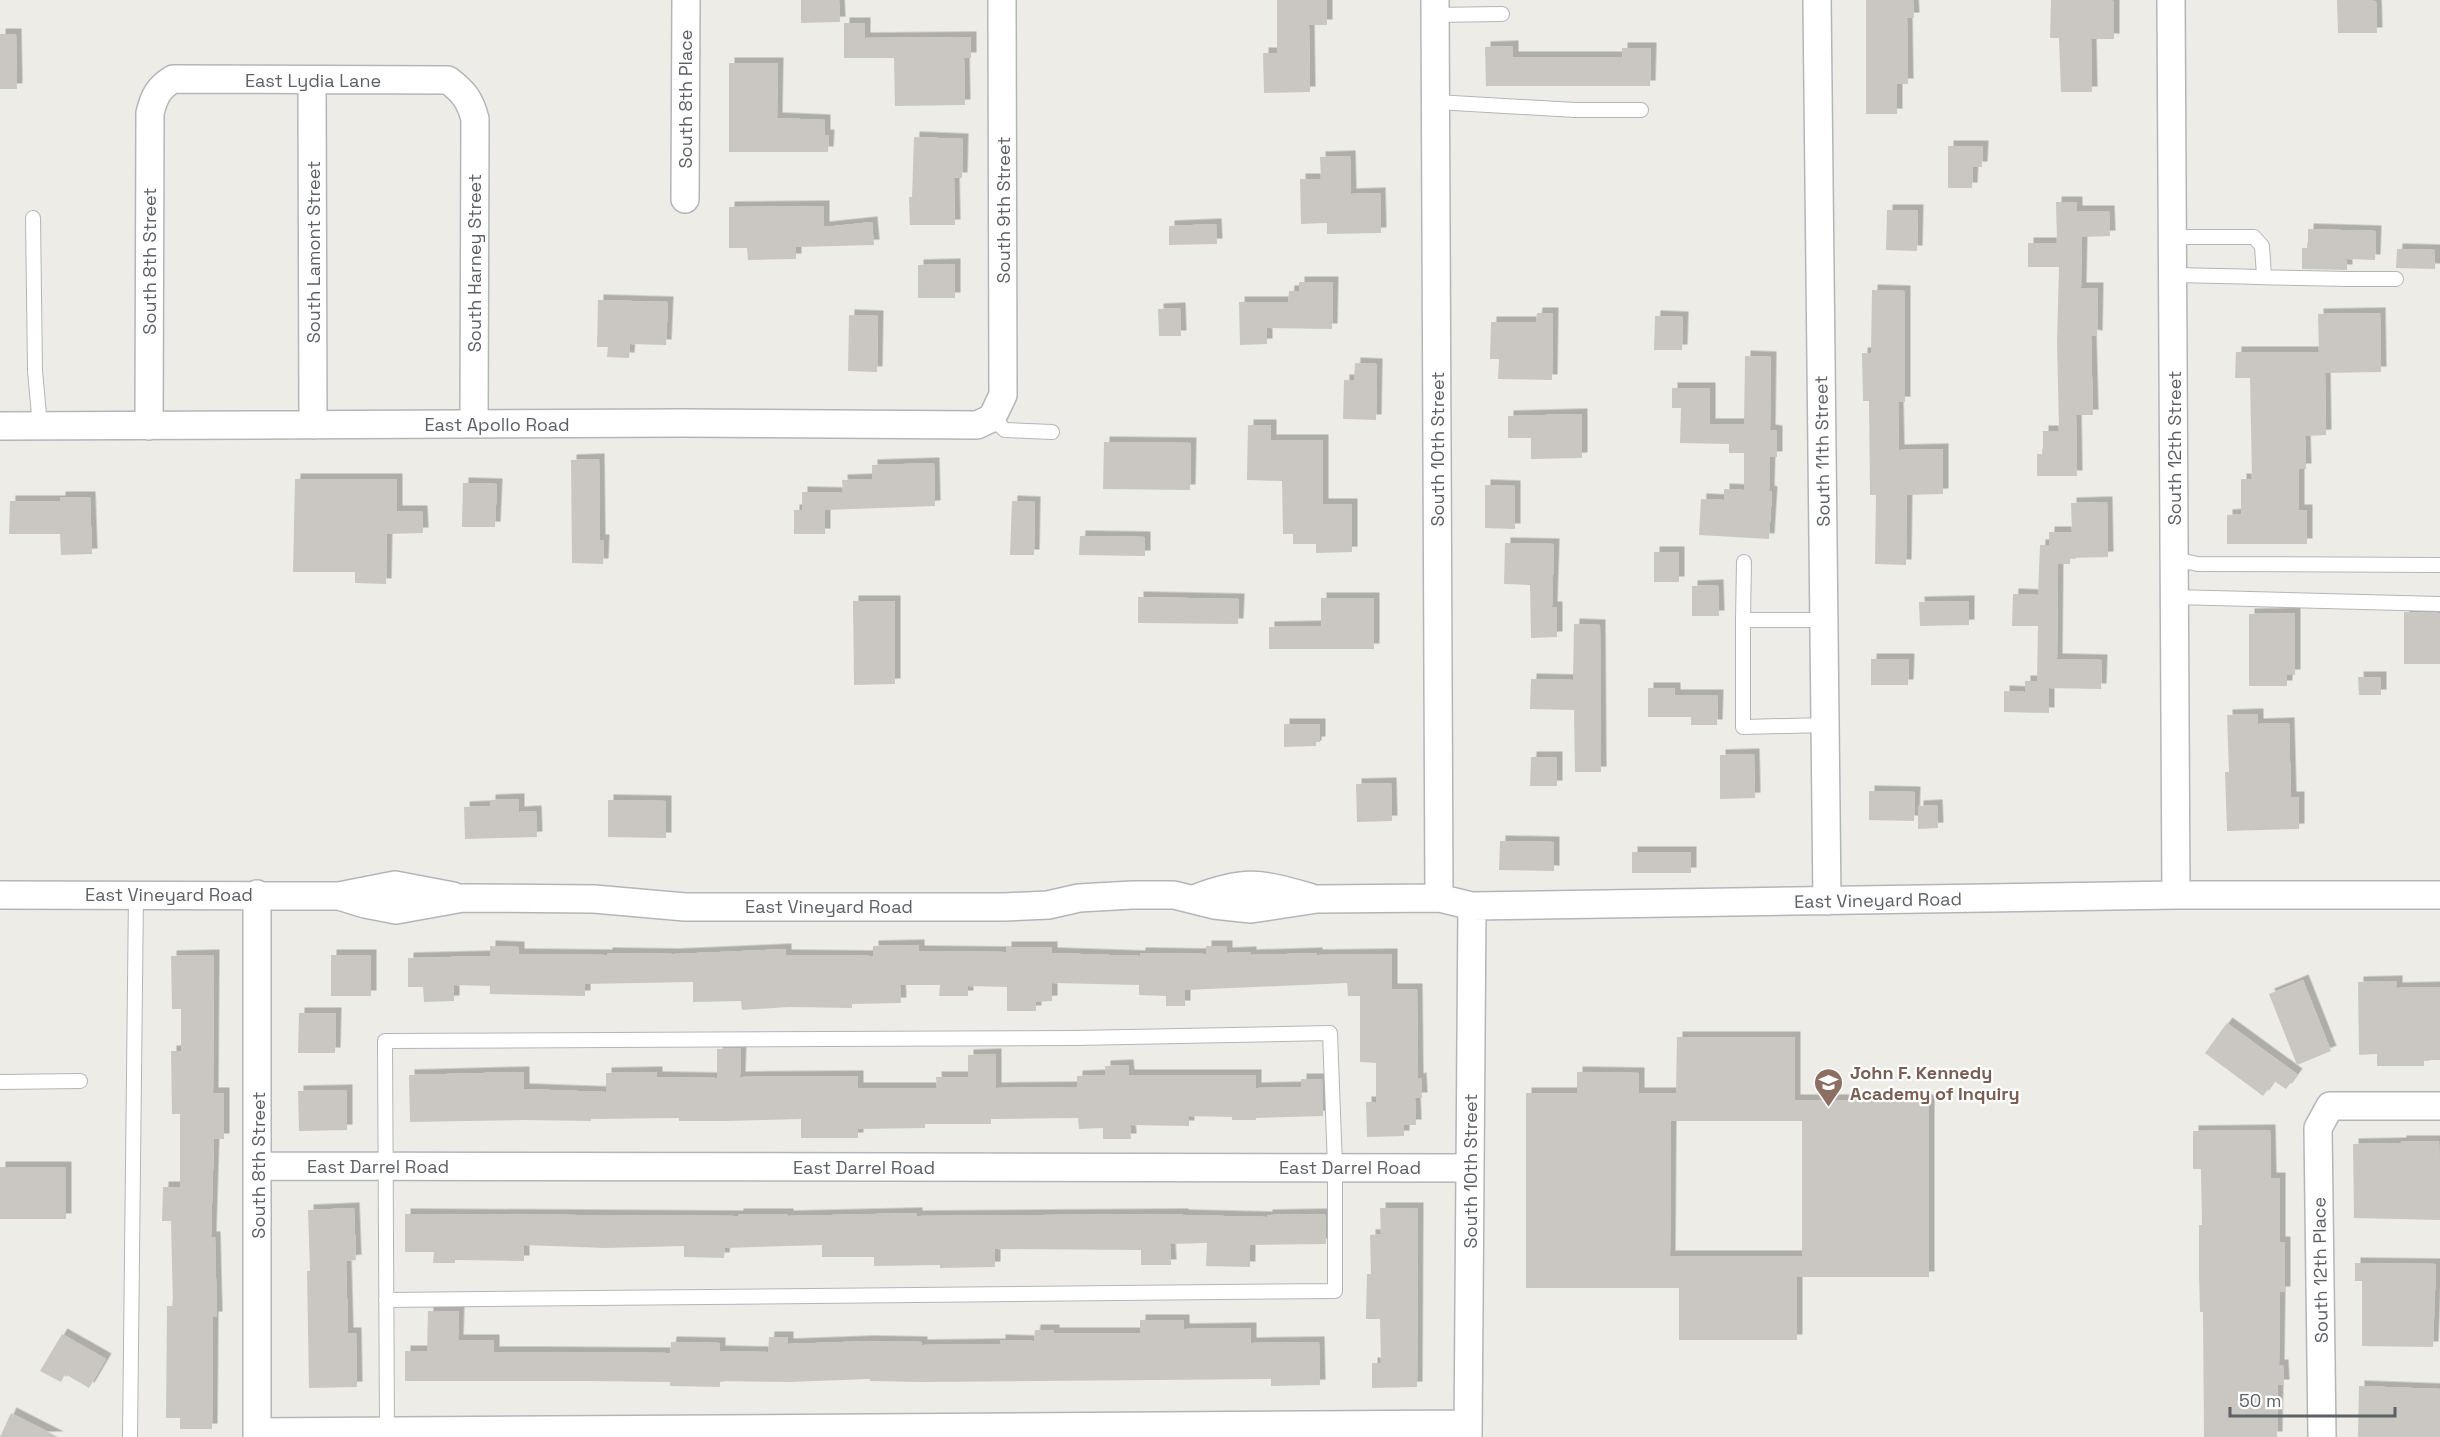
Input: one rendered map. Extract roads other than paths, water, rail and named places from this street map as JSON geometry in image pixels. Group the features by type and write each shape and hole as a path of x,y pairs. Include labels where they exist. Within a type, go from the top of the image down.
{"street":[{"name":"South 8th Place","path":"685,199 686,0"},
{"name":"South 9th Street","path":"992,418 1003,395 1002,0"},
{"name":"South 11th Street","path":"1817,0 1827,901"},
{"name":"South 12th Street","path":"2171,0 2176,895"},
{"name":"South 10th Street","path":"1435,8 1439,898"},
{"name":"East Lydia Lane","path":"154,98 161,86 173,79 448,80 463,91 471,102"},
{"name":"South Lamont Street","path":"312,80 313,425"},
{"name":"South 8th Street","path":"149,426 150,113 154,98"},
{"name":"South Harney Street","path":"471,102 475,118 474,424"},
{"name":"East Apollo Road","path":"0,426 977,425 992,418"},
{"name":"South 8th Street","path":"257,894 257,1434"},
{"name":"East Vineyard Road","path":"0,895 339,896 396,910 463,898 594,899 685,907 1004,907 1048,905 1079,897 1174,895 1214,905 1251,909 1317,899 1439,898 1472,906 2176,895 2440,895"},
{"name":"South 10th Street","path":"1468,1431 1472,906"},
{"name":"South 12th Place","path":"2322,1437 2318,1128 2330,1106 2440,1106"},
{"name":"East Darrel Road","path":"258,1166 1470,1168"},
{"path":"257,1434 1468,1431"}],"lane":[{"path":"1435,8 1502,14"},
{"path":"1436,102 1575,110 1641,110"},
{"path":"33,218 35,371 40,426"},
{"path":"2172,237 2254,237 2262,246 2264,276"},
{"path":"2172,275 2396,279"},
{"path":"992,418 1005,430 1052,432"},
{"path":"2174,559 2209,564 2440,565"},
{"path":"1744,562 1743,727 1825,725"},
{"path":"2175,597 2440,604"},
{"path":"1743,620 1824,620"},
{"path":"130,1437 136,894"},
{"path":"386,1300 1335,1291 1335,1167 1330,1033 1063,1038 385,1041 386,1166 386,1300 387,1434"},
{"path":"0,1082 80,1081"}],"place":[{"name":"John F. Kennedy Academy of Inquiry","path":"1829,1108"}]}
